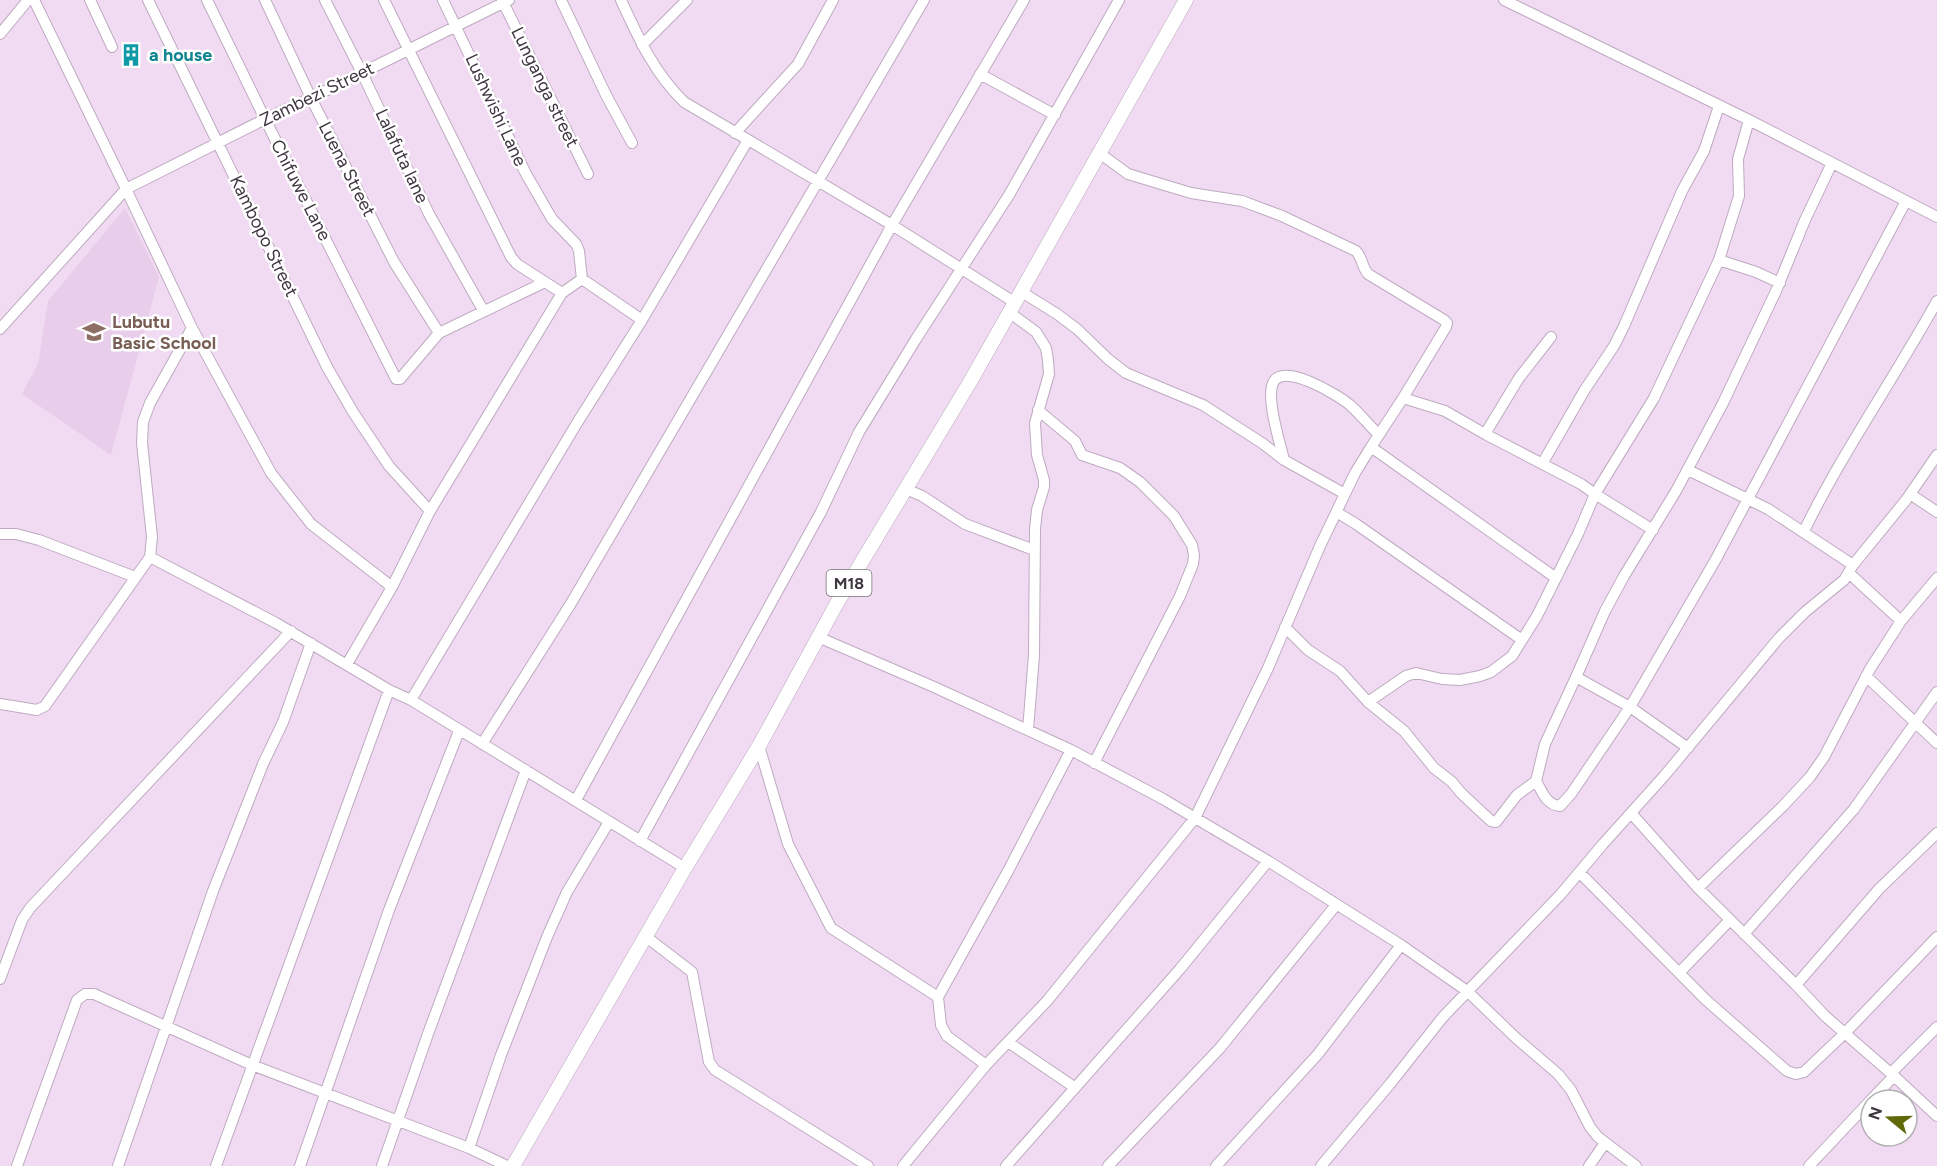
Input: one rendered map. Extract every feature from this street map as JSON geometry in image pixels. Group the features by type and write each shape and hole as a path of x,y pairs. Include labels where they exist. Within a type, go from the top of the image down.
{"main road":[{"name":"M18","path":"513,1166 645,936 759,746 837,603 906,489 1186,0"}],"street":[{"path":"0,34 28,0"},
{"path":"34,0 192,328 271,473 311,524 392,587"},
{"path":"90,0 112,46"},
{"name":"Kambopo Street","path":"148,0 327,367 353,412 389,466 430,511"},
{"name":"Chifuwe Lane","path":"207,0 396,379 400,379 439,333"},
{"name":"Luena Street","path":"265,0 394,262 439,333"},
{"name":"Lalafuta lane","path":"325,0 429,214 483,310"},
{"path":"384,0 511,258 562,292"},
{"name":"Lushwishi Lane","path":"443,0 526,174 552,219 570,237 579,251 582,279"},
{"path":"561,0 606,95 632,143"},
{"path":"621,0 642,45 664,81 679,97 735,133 892,225 1014,302 1057,314 1077,329 1108,359 1134,378 1203,405 1284,460 1345,494"},
{"path":"642,45 687,0"},
{"path":"735,133 798,64 833,0"},
{"path":"576,800 892,225 1024,0"},
{"path":"640,841 821,512 859,432 1009,195 1119,0"},
{"path":"1504,0 1749,120 1937,218"},
{"name":"Zambezi Street","path":"126,189 504,1"},
{"name":"Lunganga street","path":"504,1 588,174"},
{"path":"482,744 570,605 920,2"},
{"path":"980,74 1055,115"},
{"path":"1542,464 1624,326 1682,191 1704,151 1719,106"},
{"path":"1368,702 1406,676 1416,673 1451,680 1480,676 1491,672 1512,656 1537,616 1578,534 1594,494 1654,398 1719,260 1739,196 1738,159 1749,120"},
{"path":"411,700 577,423 642,320 748,140"},
{"path":"903,1166 986,1065 1047,1001 1195,818 1268,668 1320,546 1338,513 1345,494 1447,323 1368,274 1356,251 1282,216 1242,201 1191,193 1128,174 1098,152"},
{"path":"1285,627 1308,650 1340,671 1368,702 1404,731 1434,768 1452,782 1491,821 1496,822 1516,795 1536,781 1545,744 1605,611 1688,470 1723,403 1780,282 1805,220 1832,163"},
{"path":"0,329 126,189"},
{"path":"1536,781 1547,799 1555,806 1560,806 1586,775 1630,707 1675,632 1748,499 1906,201"},
{"path":"1719,260 1780,282"},
{"path":"348,664 392,587 430,511 562,292 582,279 642,320"},
{"path":"439,333 545,282"},
{"path":"1804,531 1851,443 1937,301"},
{"path":"1014,302 1046,348 1049,374 1035,423 1039,467 1044,487 1036,510 1034,655 1028,730"},
{"path":"0,704 37,710 45,706 150,557 152,546 142,443 143,423 150,402 192,328"},
{"path":"1485,434 1519,378 1551,337"},
{"path":"1284,460 1271,391 1275,378 1282,375 1299,378 1341,398 1379,435"},
{"path":"1403,398 1445,411 1581,484 1653,530"},
{"path":"1038,410 1074,441 1082,455 1120,468 1140,482 1174,516 1192,545 1194,555 1193,564 1180,596 1094,763"},
{"path":"1371,447 1556,578"},
{"path":"1321,1166 1443,1017 1580,873 1793,623 1852,570 1937,455"},
{"path":"1688,470 1768,509 1804,531 1852,570 1901,621"},
{"path":"906,489 922,496 965,524 1034,550"},
{"path":"1910,494 1937,512"},
{"path":"1338,513 1522,640"},
{"path":"0,534 16,534 39,540 135,577"},
{"path":"150,557 291,631 389,690 411,700 685,868"},
{"path":"1698,888 1783,806 1809,777 1824,757 1866,676 1901,621 1937,578"},
{"path":"0,980 22,920 30,908 291,631"},
{"path":"818,637 1071,750 1268,861 1401,945 1467,991 1565,1082 1590,1126 1605,1143 1636,1166"},
{"path":"118,1166 213,891 263,764 283,722 311,643"},
{"path":"1866,676 1937,743"},
{"path":"1576,677 1630,707 1688,748"},
{"path":"216,1166 389,690"},
{"path":"1744,934 1854,809 1937,692"},
{"path":"300,1166 389,910 459,731"},
{"path":"759,746 789,844 831,928 938,997"},
{"path":"986,1065 947,1036 942,1025 938,997 1008,873 1071,750"},
{"path":"382,1166 429,1030 526,770"},
{"path":"1631,813 1698,888 1825,1016 1893,1074 1937,1116"},
{"path":"469,1148 501,1055 567,892 609,822"},
{"path":"1796,985 1879,889 1937,833"},
{"path":"1006,1166 1180,969 1268,861"},
{"path":"1580,873 1706,1000 1787,1071 1796,1074 1804,1072 1845,1033 1937,938"},
{"path":"1108,1166 1220,1048 1336,905"},
{"path":"1679,973 1730,920"},
{"path":"645,936 692,972 709,1062 715,1070 868,1166"},
{"path":"1216,1166 1318,1054 1401,945"},
{"path":"17,1166 77,1000 85,994 94,994 252,1065 469,1148 507,1166"},
{"path":"1881,1088 1937,1027"},
{"path":"1008,1042 1074,1087"},
{"path":"1809,1166 1859,1113"},
{"path":"1588,1166 1605,1143"}],"shaded area":[{"name":"Lubutu Basic School","path":"125,208 159,277 111,455 22,394 38,364 48,301"}],"place":[{"name":"a house","path":"131,55"},
{"name":"Lubutu Basic School","path":"94,332"}]}
